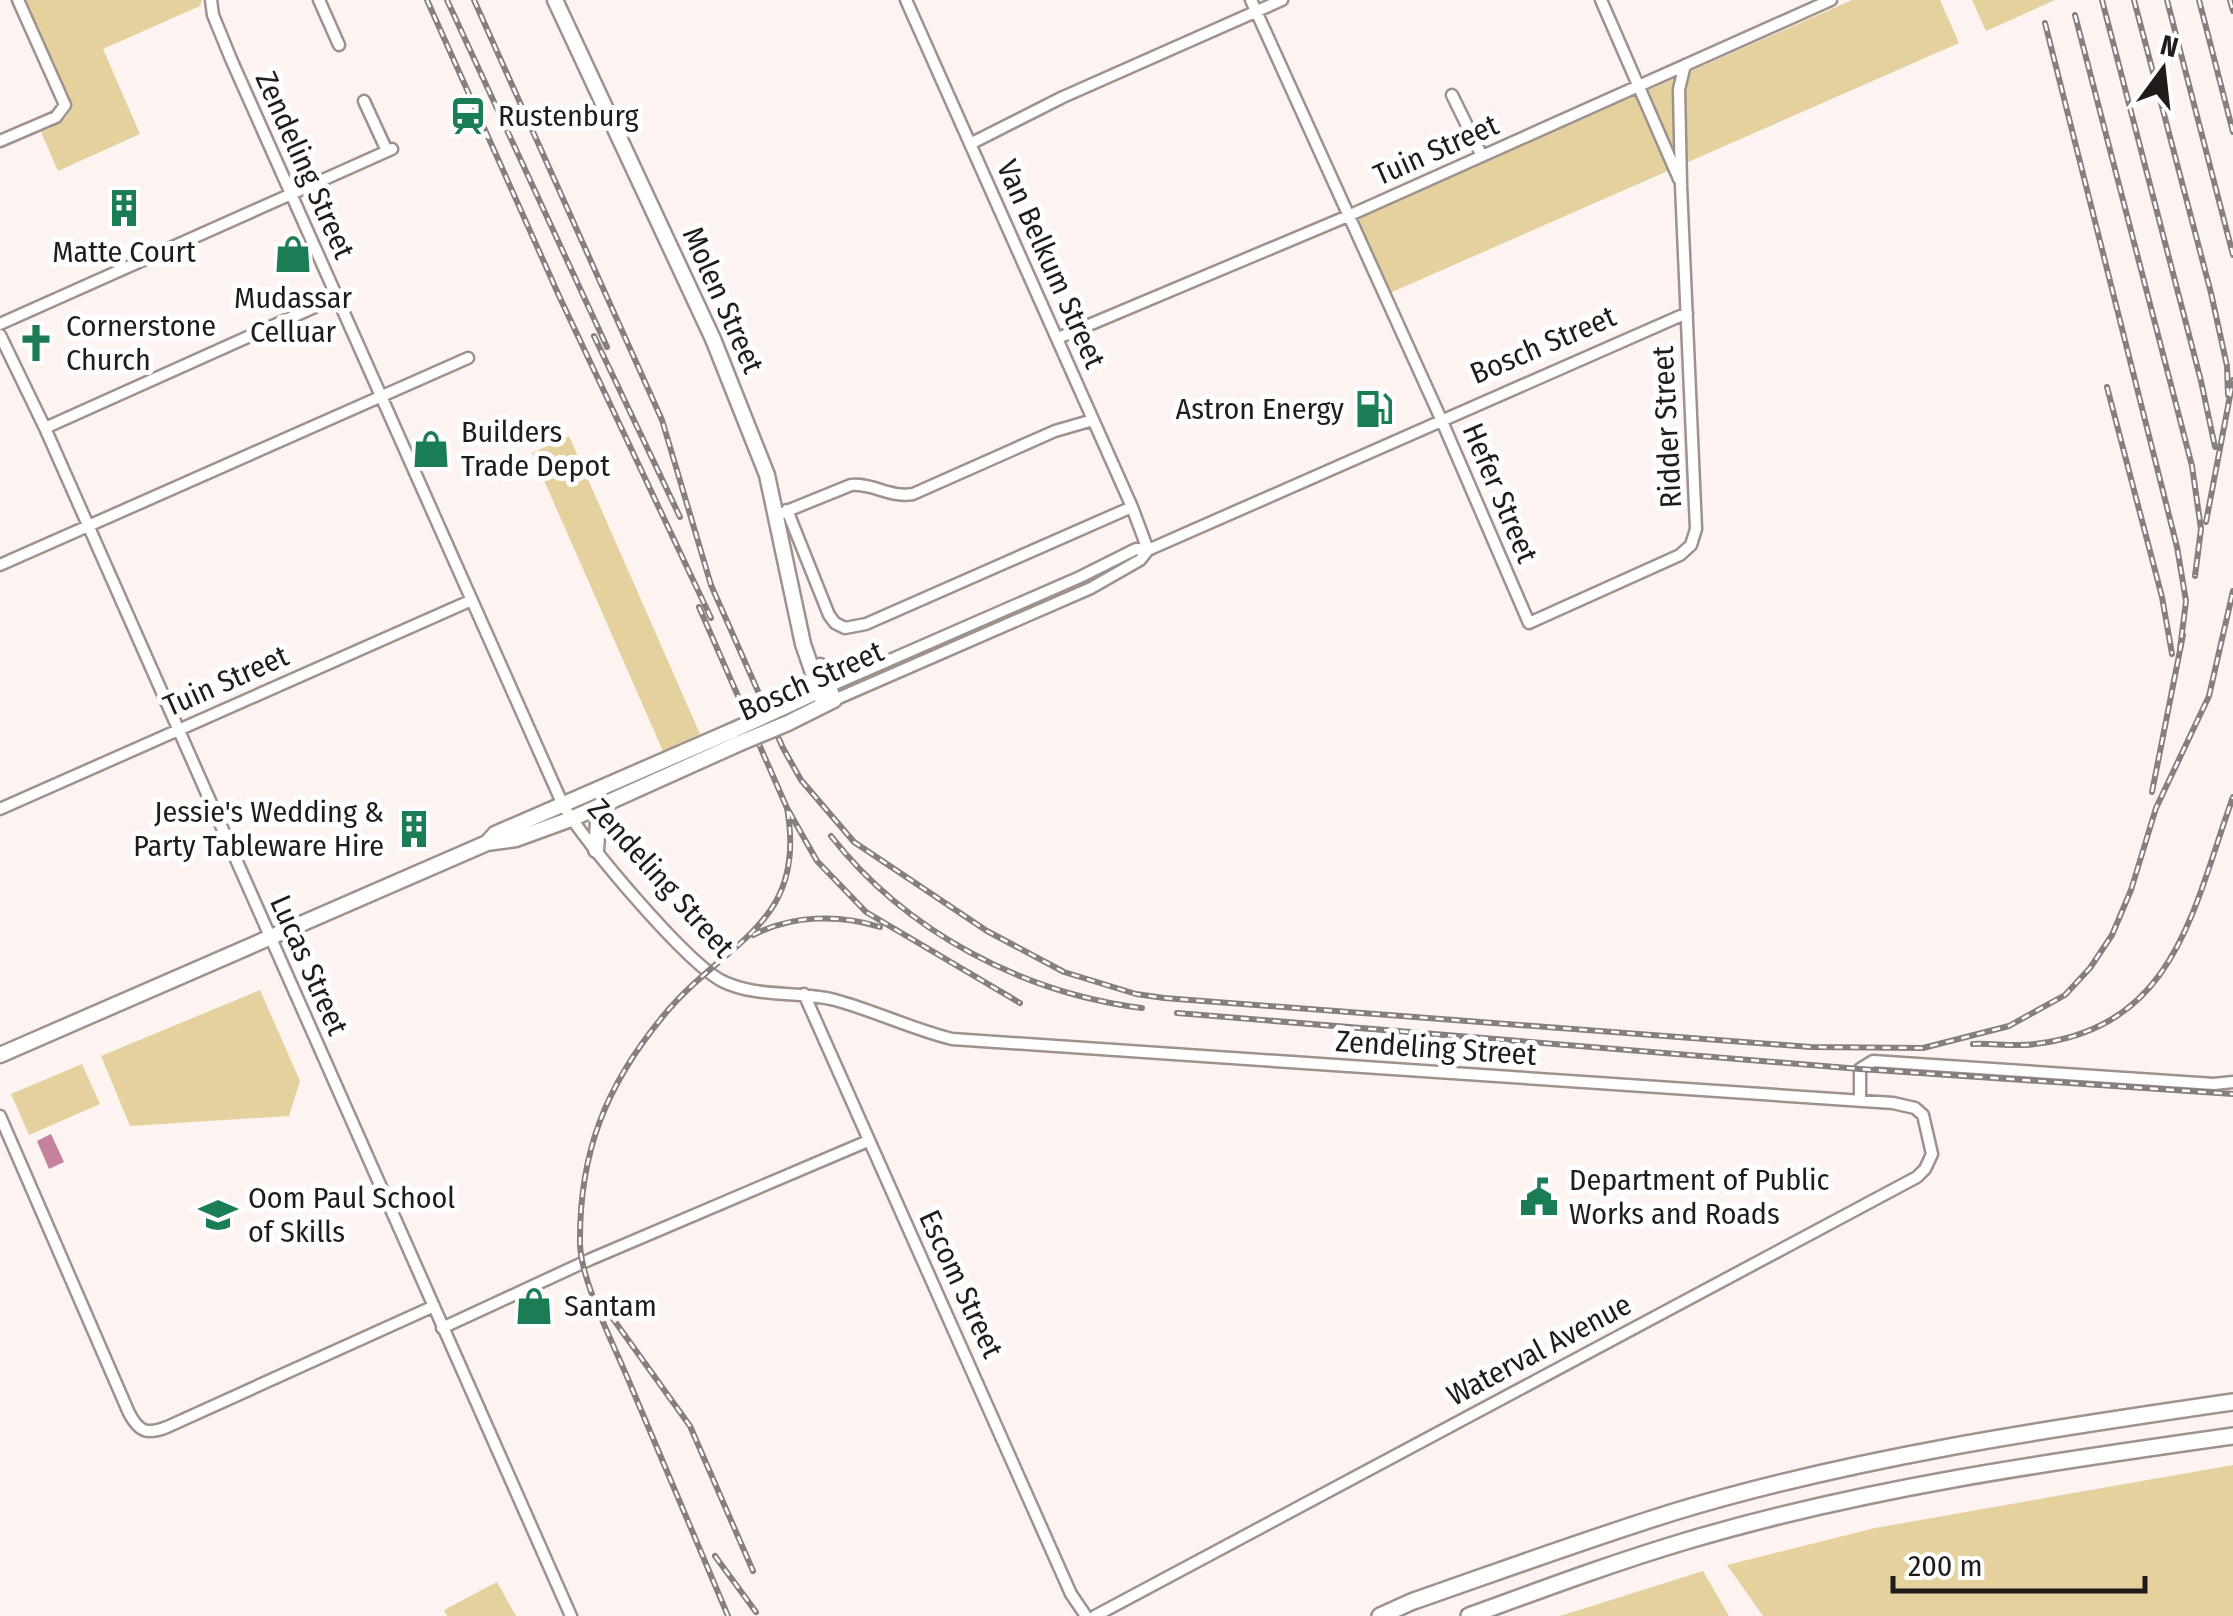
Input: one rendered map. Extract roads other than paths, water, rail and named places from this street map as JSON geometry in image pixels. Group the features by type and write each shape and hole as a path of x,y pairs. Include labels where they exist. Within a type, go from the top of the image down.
{"main road":[{"path":"1380,1616 1678,1511 1835,1471 1988,1440 2233,1402"},
{"path":"1469,1616 1686,1541 1839,1503 1991,1471 2233,1436"}],"street":[{"path":"0,141 64,110 18,0"},
{"name":"Zendeling Street","path":"211,0 224,43 378,396 567,812 685,950 721,981 836,1001 924,1032 982,1042 1893,1103"},
{"path":"319,0 340,45"},
{"name":"Molen Street","path":"555,0 713,339 781,513 803,635"},
{"name":"Van Belkum Street","path":"906,0 1058,338 1148,550"},
{"path":"970,144 1254,6 1282,0"},
{"name":"Ridder Street","path":"1601,0 1681,184"},
{"name":"Tuin Street","path":"1058,338 1348,216 1831,0"},
{"name":"Hefer Street","path":"1254,6 1529,624"},
{"name":"Ridder Street","path":"1529,624 1668,562 1690,545 1696,517 1681,184 1680,88 1685,65"},
{"path":"1452,94 1482,156"},
{"path":"0,324 390,150 364,101"},
{"path":"44,428 337,297"},
{"name":"Bosch Street","path":"0,1055 487,843 516,839 737,736 788,723 826,696 1136,550 1148,550 1686,313"},
{"name":"Lucas Street","path":"0,335 570,1616"},
{"path":"0,566 468,358"},
{"path":"1093,420 1055,430 912,494 892,495 859,484 836,489 781,513 829,615 835,623 852,628 920,603 1132,507"},
{"name":"Tuin Street","path":"0,810 472,600"},
{"path":"803,635 808,660 826,696"},
{"path":"803,635 826,696"},
{"path":"802,698 808,660"},
{"name":"Bosch Street","path":"567,812 605,804 802,698 826,696"},
{"path":"596,850 598,822 605,804"},
{"name":"Escom Street","path":"804,994 1071,1594 1086,1616"},
{"path":"1860,1101 1860,1069 1873,1061 2214,1084 2233,1082"},
{"name":"Waterval Avenue","path":"1095,1616 1917,1176 1932,1154 1922,1115 1915,1108 1893,1103"},
{"path":"0,1116 129,1413 138,1428 149,1433 432,1307"},
{"path":"442,1328 591,1259 868,1141"},
{"name":"Escom Street","path":"1071,1594 1076,1616"}],"railway":[{"path":"427,0 560,298 711,618"},
{"path":"447,0 607,347"},
{"path":"474,0 662,420 711,585 801,780 854,842 987,931 1064,972 1136,994 1164,998 1811,1047 1923,1048 2009,1026 2065,995 2090,968 2112,935 2131,890 2156,808 2209,696 2233,591"},
{"path":"2102,0 2215,447"},
{"path":"2134,0 2211,293 2227,366 2228,395"},
{"path":"2167,0 2233,255"},
{"path":"2199,0 2233,132"},
{"path":"2230,0 2233,11"},
{"path":"2075,15 2192,466 2201,529 2195,576"},
{"path":"2045,23 2177,547 2186,601 2180,649"},
{"path":"594,336 680,517"},
{"path":"2206,522 2233,380"},
{"path":"2107,387 2162,597 2172,654"},
{"path":"699,607 787,808 817,861 866,912 1020,1003"},
{"path":"2152,792 2183,635"},
{"path":"1973,1044 2027,1045 2083,1033 2120,1014 2150,987 2190,919 2233,797"},
{"path":"728,1616 592,1293 582,1259 581,1211 600,1121 626,1067 664,1015 757,927 774,905 785,879 790,847 787,808"},
{"path":"831,836 894,901 970,952 1054,988 1142,1008"},
{"path":"753,935 800,920 848,920 880,927"},
{"path":"1177,1013 1860,1069 2233,1094"},
{"path":"611,1316 690,1426 753,1571"},
{"path":"715,1556 756,1612"}],"place":[{"name":"Rustenburg","path":"468,116"},
{"name":"Matte Court","path":"124,208"},
{"name":"Mudassar Celluar","path":"293,254"},
{"name":"Cornerstone Church","path":"36,343"},
{"name":"Astron Energy","path":"1374,409"},
{"name":"Builders Trade Depot","path":"431,449"},
{"name":"Jessie's Wedding & Party Tableware Hire","path":"414,829"},
{"name":"Department of Public Works and Roads","path":"1539,1197"},
{"name":"Oom Paul School of Skills","path":"218,1215"},
{"name":"Santam","path":"534,1306"}]}
